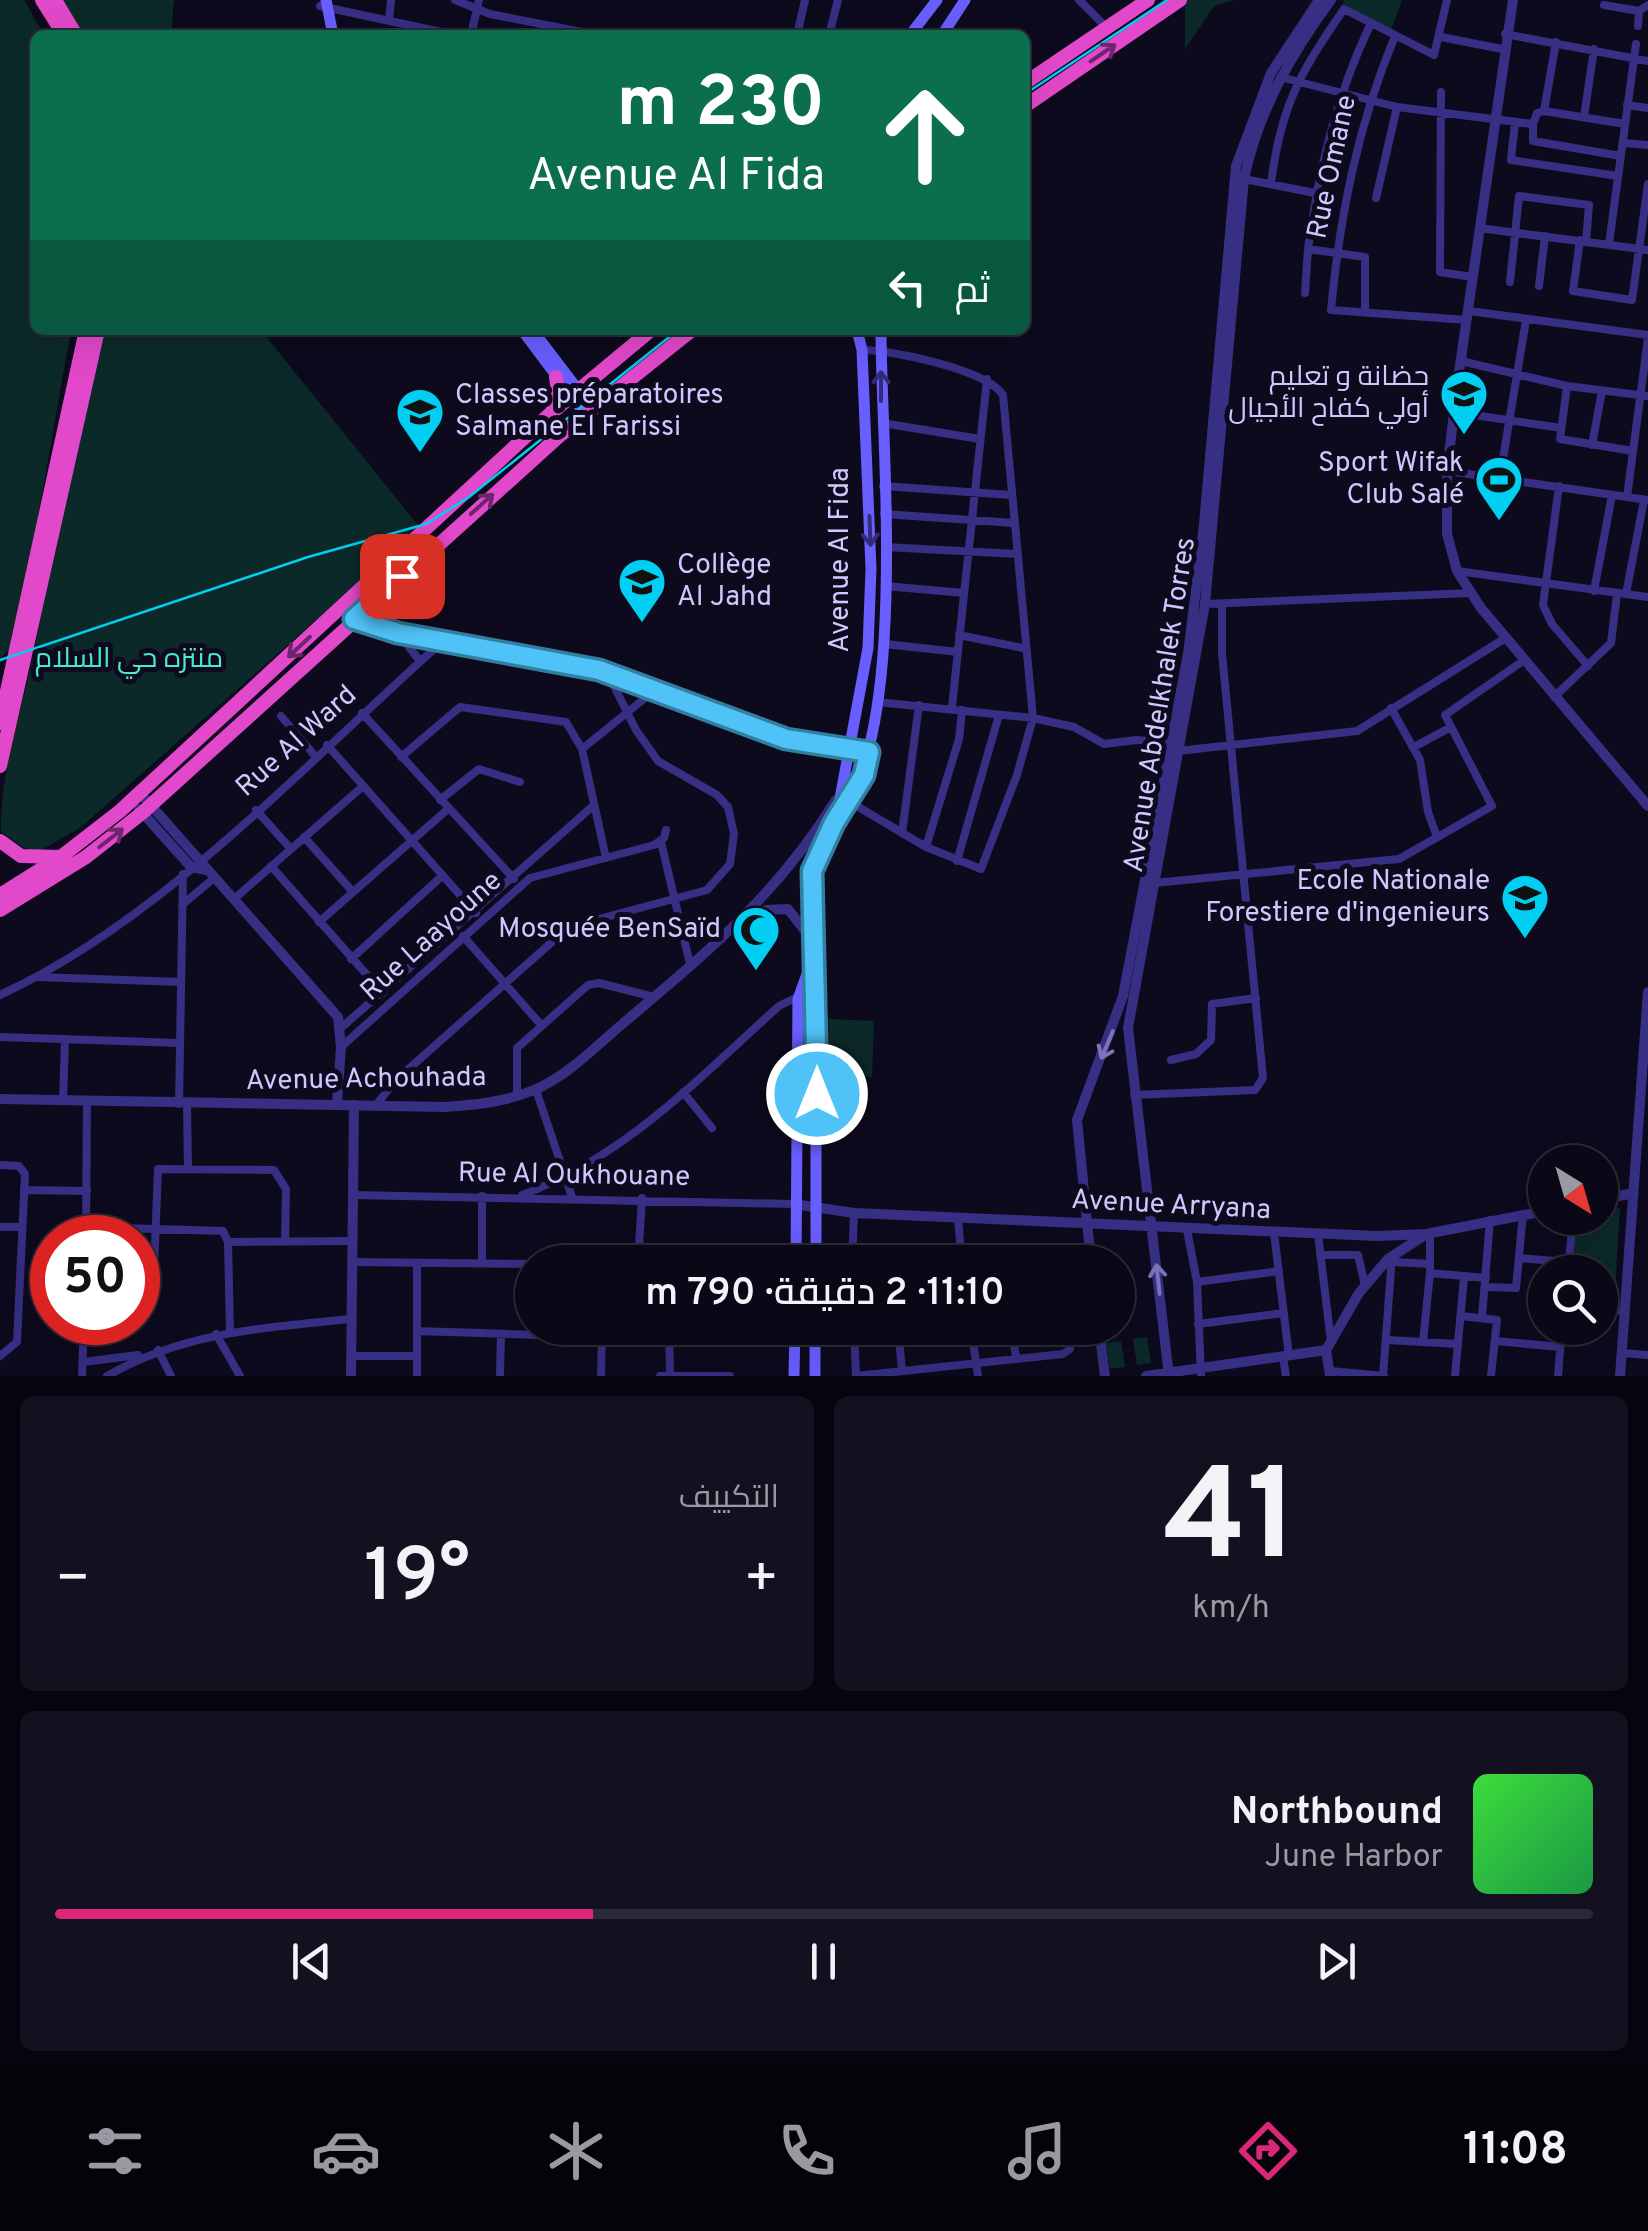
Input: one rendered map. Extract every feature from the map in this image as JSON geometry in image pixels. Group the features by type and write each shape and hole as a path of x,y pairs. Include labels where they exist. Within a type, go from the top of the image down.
{"highway":[{"path":"42,0 61,30"},
{"path":"55,0 73,30"},
{"path":"1030,80 1148,0"},
{"path":"1030,103 1180,0"},
{"path":"0,723 85,335"},
{"path":"0,766 97,335"},
{"path":"0,910 86,857 550,414 645,335"},
{"path":"0,895 141,803 589,411 686,335"},
{"path":"550,414 558,392 556,376"},
{"path":"0,671 14,661"},
{"path":"0,841 21,856 62,856"}],"main road":[{"path":"914,30 937,0"},
{"path":"945,30 964,0"},
{"path":"323,3 328,30"},
{"path":"526,335 574,393"},
{"path":"535,335 589,411"},
{"name":"Avenue Al Fida","path":"849,796 871,602 862,350 858,335"},
{"name":"Avenue Al Fida","path":"817,1245 817,1002 812,871 869,752 885,644 881,335"},
{"path":"864,438 882,437"},
{"path":"795,1245 798,999 815,948"},
{"path":"794,1376 795,1345"},
{"path":"815,1345 815,1376"}],"street":[{"path":"390,21 392,0"},
{"path":"455,0 478,4 490,14 572,30"},
{"path":"797,30 805,0"},
{"path":"830,30 838,0"},
{"path":"1079,0 1106,28"},
{"name":"Avenue Abdelkhalek Torres","path":"1169,1374 1128,1028 1154,884 1200,571 1236,166 1264,86 1319,0"},
{"name":"Avenue Abdelkhalek Torres","path":"1089,1245 1076,1120 1123,996 1206,604 1244,179 1253,142 1280,77 1331,0"},
{"path":"1271,183 1280,125 1296,82 1344,10 1434,55 1447,0"},
{"path":"1513,0 1502,50 1444,512 1457,572 1471,593 1504,639 1646,801"},
{"path":"323,3 432,30"},
{"path":"473,30 478,4"},
{"path":"1604,5 1644,8 1638,26"},
{"path":"1305,293 1316,192 1339,95 1372,23"},
{"path":"1506,34 1648,61"},
{"name":"Rue Omane","path":"1365,313 1332,311 1336,253 1368,101 1395,36"},
{"path":"1440,37 1502,50"},
{"path":"1544,112 1556,42"},
{"path":"1609,244 1636,44"},
{"path":"1584,118 1594,49"},
{"path":"1280,77 1368,101 1534,124"},
{"path":"1442,92 1440,273 1472,277"},
{"path":"1627,105 1648,108"},
{"path":"1376,198 1396,106"},
{"path":"1621,156 1534,142 1534,124 1538,112 1544,112 1626,124"},
{"path":"1515,122 1511,160 1618,176"},
{"path":"1623,142 1648,145"},
{"path":"1244,179 1316,192"},
{"path":"1510,282 1518,196 1571,202 1590,206 1573,291 1632,300 1643,249 1648,184"},
{"path":"1479,228 1643,249"},
{"path":"1538,286 1545,236"},
{"path":"1308,249 1366,260 1365,313 1526,320 1648,336 1644,395 1627,498"},
{"path":"1500,478 1526,320"},
{"path":"849,796 926,847 974,868 984,864 1033,718 1023,648 1003,395 987,379 881,350 862,350"},
{"path":"1461,360 1566,386 1644,395"},
{"path":"952,707 987,379"},
{"path":"1566,386 1560,438 1633,451"},
{"path":"1592,445 1602,391"},
{"path":"1454,412 1561,428"},
{"path":"882,423 980,439"},
{"path":"1446,472 1646,500 1615,635 1554,697"},
{"path":"883,486 1012,496"},
{"path":"1559,486 1542,606 1552,624 1588,666"},
{"path":"1594,590 1612,495"},
{"path":"884,514 1014,523"},
{"path":"885,547 1016,554"},
{"path":"1457,572 1648,597"},
{"path":"885,586 964,593"},
{"path":"1206,604 1471,593"},
{"path":"1134,1095 1255,1090 1264,1078 1222,604"},
{"path":"354,619 398,633 607,672 786,739 869,752"},
{"path":"398,633 420,661"},
{"path":"959,635 1023,648"},
{"path":"877,702 1033,718 1074,728 1104,744 1136,740 1174,747 1232,748 1357,730 1504,639"},
{"name":"Rue Al Ward","path":"0,995 38,977 199,870 256,810 442,642"},
{"path":"885,644 958,652"},
{"path":"1154,884 1388,861 1437,837 1494,802 1446,713 1523,661"},
{"path":"376,1104 390,1084 569,927 707,890 721,880 733,855 731,814 717,795 658,761 607,672"},
{"path":"582,749 655,690"},
{"path":"902,832 919,705"},
{"path":"401,757 463,706 562,721 572,727 582,749 606,858"},
{"path":"1391,708 1414,747 1437,837"},
{"path":"926,847 958,739 962,710"},
{"path":"362,713 520,886"},
{"path":"957,862 999,715"},
{"path":"281,716 315,756"},
{"path":"1414,747 1451,727"},
{"path":"328,745 476,912"},
{"path":"440,800 476,769 520,782"},
{"path":"234,899 362,787"},
{"name":"Avenue Al Fida","path":"732,928 799,859 849,796"},
{"path":"141,803 199,870 234,899 332,1010 341,1028 337,1104"},
{"path":"341,1028 593,806"},
{"path":"319,922 448,809"},
{"path":"256,810 291,849"},
{"path":"666,830 661,842 690,964"},
{"path":"304,837 353,892"},
{"name":"Rue Laayoune","path":"341,1047 520,886 547,871 661,842"},
{"path":"272,866 383,993"},
{"path":"188,1169 179,1043 182,905 199,870"},
{"path":"182,905 199,870"},
{"path":"351,959 442,876"},
{"path":"732,928 766,910 782,908 796,914 815,948"},
{"name":"Avenue Achouhada","path":"0,1100 463,1106 517,1095 536,1090 654,997 732,928"},
{"path":"457,929 542,1026"},
{"path":"38,977 182,982"},
{"path":"517,1095 515,1052 590,984 654,997"},
{"path":"1620,1376 1633,1193 1642,1153 1648,992"},
{"path":"1171,1060 1196,1054 1212,1040 1212,1004 1256,998"},
{"path":"518,1196 567,1178 622,1145 779,1006 798,999 817,1002"},
{"path":"0,1038 179,1043"},
{"path":"63,1100 65,1039"},
{"path":"536,1090 572,1197"},
{"path":"683,1092 712,1128"},
{"path":"87,1101 87,1215"},
{"path":"351,1376 354,1105"},
{"path":"0,1166 24,1170 17,1342 0,1356"},
{"path":"154,1215 156,1170 278,1172 286,1189 285,1242"},
{"path":"24,1190 87,1191"},
{"path":"1618,1196 1633,1193"},
{"name":"Rue Al Oukhouane","path":"353,1195 794,1204"},
{"path":"482,1196 482,1264"},
{"path":"639,1245 642,1198"},
{"name":"Avenue Arryana","path":"794,1204 854,1213 1377,1236 1428,1234 1528,1213"},
{"path":"853,1245 854,1213"},
{"path":"1389,1261 1516,1288 1523,1214"},
{"path":"958,1218 960,1245"},
{"path":"1482,1317 1490,1220"},
{"path":"0,1226 20,1227"},
{"path":"160,1228 221,1230 228,1242 230,1332"},
{"path":"1187,1230 1197,1282 1201,1372"},
{"path":"1274,1233 1284,1313 1286,1376"},
{"path":"1318,1234 1330,1373 1383,1376 1388,1340 1389,1261 1377,1236"},
{"path":"1146,1376 1201,1372 1328,1346 1366,1285 1389,1261 1428,1234"},
{"path":"1424,1342 1430,1269 1428,1234"},
{"path":"228,1242 351,1241"},
{"path":"1320,1255 1358,1255 1366,1285"},
{"path":"1519,1258 1528,1260"},
{"path":"352,1262 515,1264"},
{"path":"417,1264 417,1376"},
{"path":"1197,1282 1279,1272"},
{"path":"1455,1376 1464,1277"},
{"path":"1618,1310 1625,1311"},
{"path":"1198,1324 1284,1313"},
{"path":"1460,1316 1497,1320 1491,1376"},
{"path":"83,1362 153,1351 216,1334 350,1319"},
{"path":"417,1331 515,1333"},
{"path":"216,1334 240,1376"},
{"path":"500,1376 501,1334"},
{"path":"1388,1340 1458,1344"},
{"path":"1496,1341 1560,1348"},
{"path":"82,1376 83,1345"},
{"path":"601,1376 602,1345"},
{"path":"668,1345 665,1375 730,1376"},
{"path":"855,1345 856,1376 1063,1354 1070,1345"},
{"path":"900,1345 902,1371"},
{"path":"973,1345 978,1376"},
{"path":"1014,1345 1016,1359"},
{"path":"1101,1345 1106,1376"},
{"path":"1558,1376 1560,1345"},
{"path":"106,1376 153,1351"},
{"path":"153,1351 171,1376"},
{"path":"1622,1353 1648,1355"},
{"path":"351,1356 416,1356"}],"green space":[{"path":"0,0 24,0 41,30 30,30 30,335 70,335 16,640 0,660"},
{"path":"61,0 174,0 171,30 76,30"},
{"path":"1185,0 1234,0 1214,6 1185,49"},
{"path":"1344,0 1402,0 1391,31 1342,10"},
{"name":"منتزه حي السلام","path":"93,335 265,335 420,528 80,828 34,854 1,832 2,810 12,745 49,578"},
{"path":"829,1019 874,1021 872,1077 827,1077"},
{"path":"1620,1208 1617,1255 1574,1255 1575,1235 1618,1235"},
{"path":"1147,1337 1151,1363 1137,1365 1135,1339"},
{"path":"1106,1345 1122,1345 1125,1367 1110,1369"}],"tram line":[{"path":"1030,91 1167,0"},
{"path":"0,660 308,557 426,524 469,497 672,335"}],"place":[{"name":"حضانة و تعليم أولي كفاح الأجيال","path":"1464,436"},
{"name":"Classes préparatoires Salmane El Farissi","path":"420,454"},
{"name":"Sport Wifak Club Salé","path":"1499,522"},
{"name":"Collège Al Jahd","path":"642,624"},
{"name":"Ecole Nationale Forestiere d'ingenieurs","path":"1525,940"},
{"name":"Mosquée BenSaïd","path":"756,972"}],"route":[{"path":"402,576 354,619 368,627 599,670 786,739 869,752 864,775 834,823 812,871 817,1094"}]}
